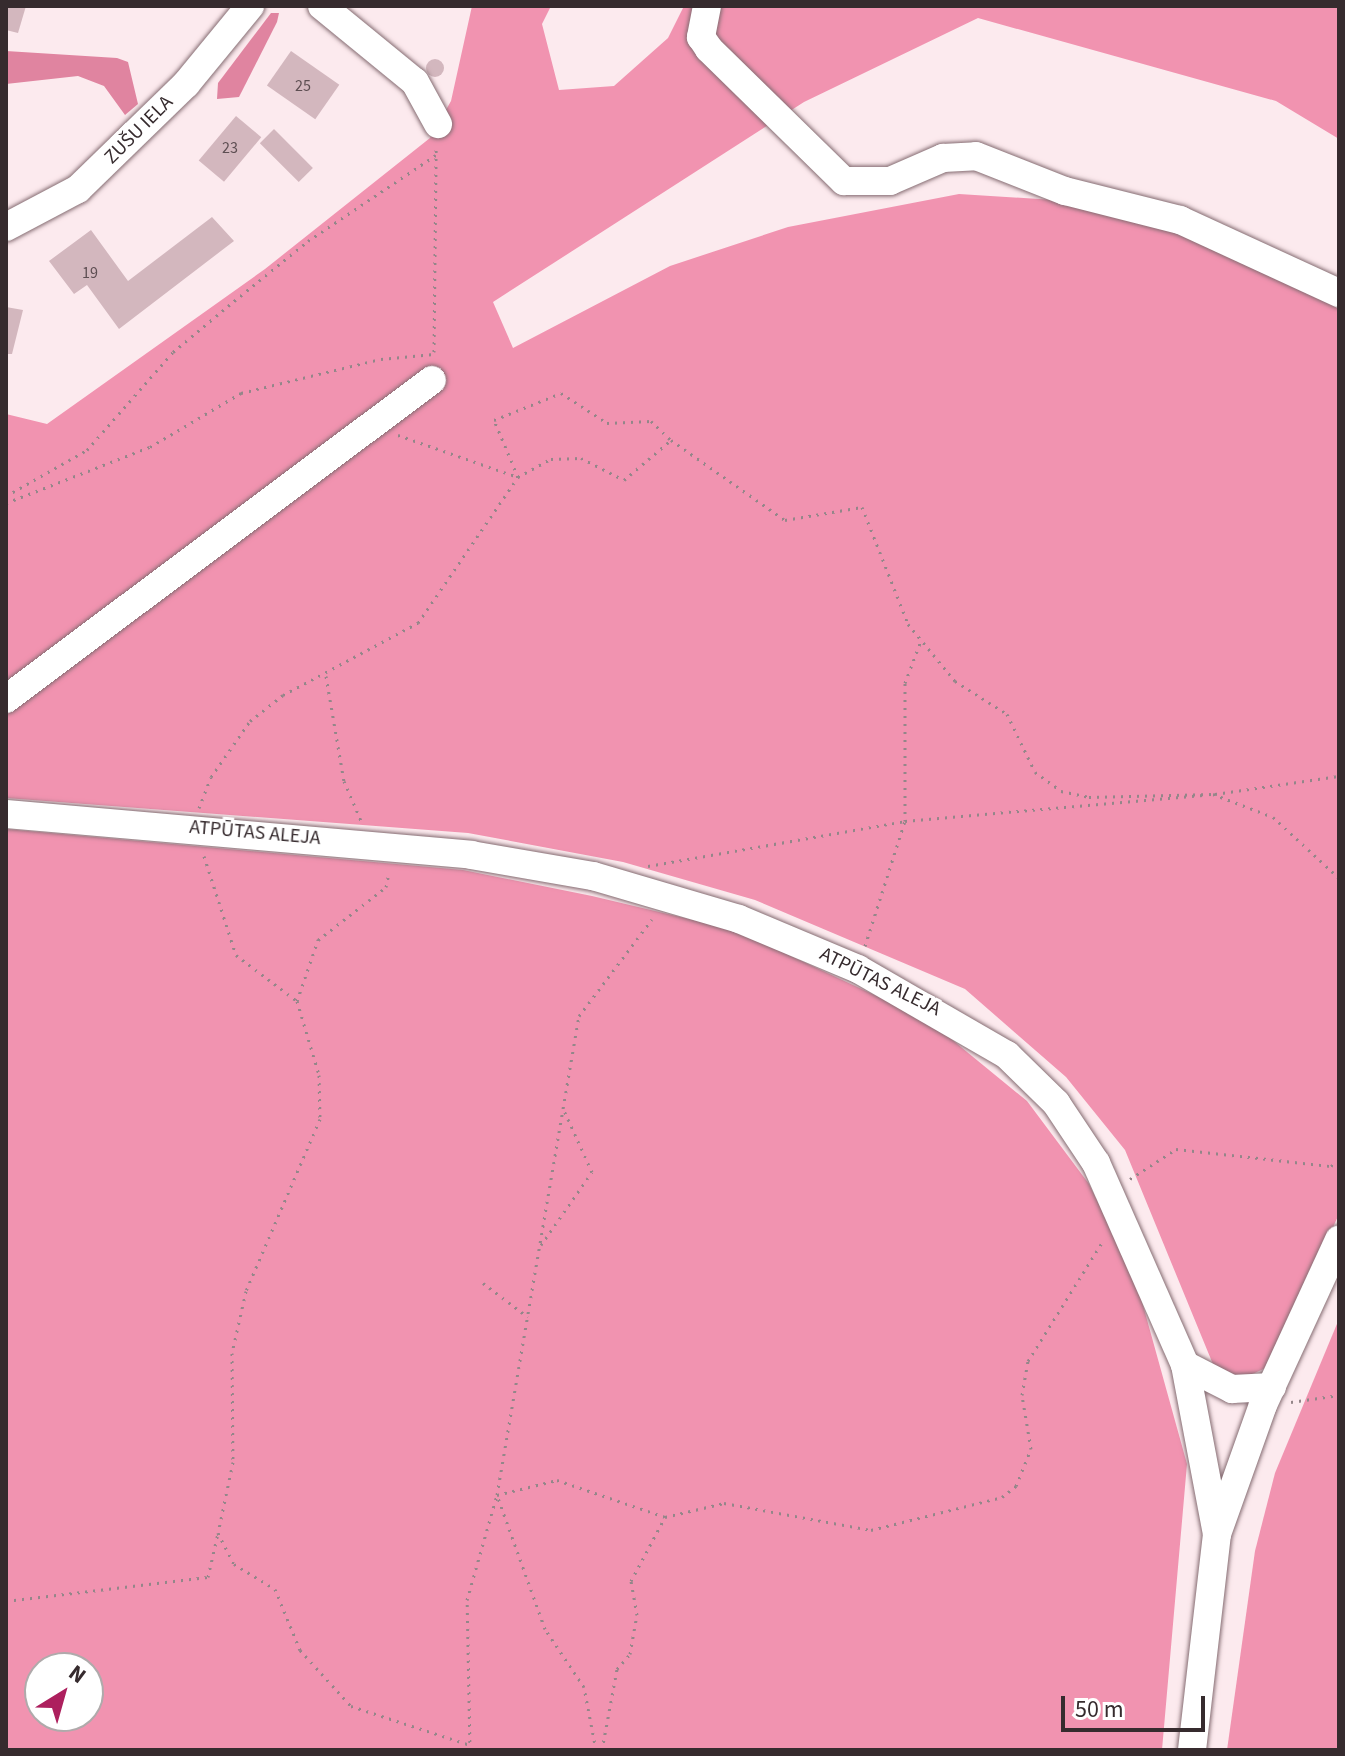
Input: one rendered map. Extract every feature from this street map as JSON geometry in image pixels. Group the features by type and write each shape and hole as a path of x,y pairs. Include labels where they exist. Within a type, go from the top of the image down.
{"street":[{"name":"ZUŠU IELA","path":"6,227 78,189 186,84 250,6"},
{"path":"322,6 415,82 438,124"},
{"path":"707,6 701,37 709,49 844,181 884,182 943,158 976,156 1065,191 1180,220 1339,293"},
{"path":"6,699 372,424 433,367"},
{"name":"ATPŪTAS ALEJA","path":"6,814 192,827 384,846 593,876 668,896 858,969 1007,1055 1056,1103 1119,1209 1185,1365 1217,1534 1192,1750"},
{"path":"1217,1534 1268,1396 1339,1240"},
{"path":"1185,1365 1232,1389 1268,1396"}],"path":[{"path":"6,503 137,453 241,393 381,359 433,367 438,124"},
{"path":"6,496 87,450 173,352 248,289 436,155"},
{"path":"518,477 494,420 561,393 607,423 651,421 671,440 785,520 862,507 921,642 955,681 1007,714 1035,772 1061,791 1138,799 1179,790 1213,794 1273,817 1339,878"},
{"path":"372,424 518,477"},
{"path":"297,1001 236,955 192,827 211,777 250,721 418,623 518,477 551,459 581,458 624,480 671,440"},
{"path":"858,969 905,821 905,683 921,642"},
{"path":"6,1601 208,1577 233,1462 232,1353 246,1291 320,1119 319,1075 297,1001 318,940 386,887 384,846 344,781 326,676"},
{"path":"640,867 905,821 1213,794 1339,776"},
{"path":"218,1533 234,1564 275,1589 300,1650 351,1706 470,1748 467,1600 497,1495 579,1016 668,896"},
{"path":"540,1247 592,1172 563,1108"},
{"path":"497,1495 557,1480 665,1517 724,1503 871,1530 1002,1497 1016,1486 1031,1449 1022,1395 1028,1361 1079,1289 1119,1209 1130,1179 1176,1149 1331,1166 1339,1161"},
{"path":"483,1283 528,1317"},
{"path":"1268,1396 1339,1395"},
{"path":"497,1495 545,1629 584,1687 599,1750"},
{"path":"599,1750 617,1669 630,1654 637,1615 631,1581 665,1517"}],"shaded area":[{"path":"472,6 551,6 542,24 559,90 614,86 668,38 684,6 1339,6 1339,139 1276,101 978,18 804,102 493,302 513,348 670,266 788,227 959,194 1070,201 1182,232 1314,288 1339,310 1339,1214 1270,1366 1246,1377 1217,1374 1125,1150 1066,1077 965,989 755,900 623,862 468,833 6,798 6,414 47,424 265,269 430,138 451,101"},
{"path":"271,13 279,13 277,22 239,97 217,99 218,83"},
{"path":"6,51 117,58 128,62 138,104 125,115 104,86 78,76 6,84"},
{"path":"6,829 463,870 592,896 735,930 928,1020 1027,1101 1089,1184 1136,1280 1187,1464 1162,1750 6,1750"},
{"path":"1339,1319 1339,1750 1227,1750 1255,1551 1275,1473"}],"building":[{"path":"6,6 26,6 18,33 6,30"},
{"path":"291,51 339,85 315,119 267,85"},
{"path":"435,59 444,68 435,77 426,68"},
{"path":"236,116 261,137 224,182 199,160"},
{"path":"274,129 313,168 299,182 260,143"},
{"path":"212,217 234,241 119,329 87,285 74,294 49,261 91,230 128,281"},
{"path":"6,307 23,310 12,354 6,354"}]}
